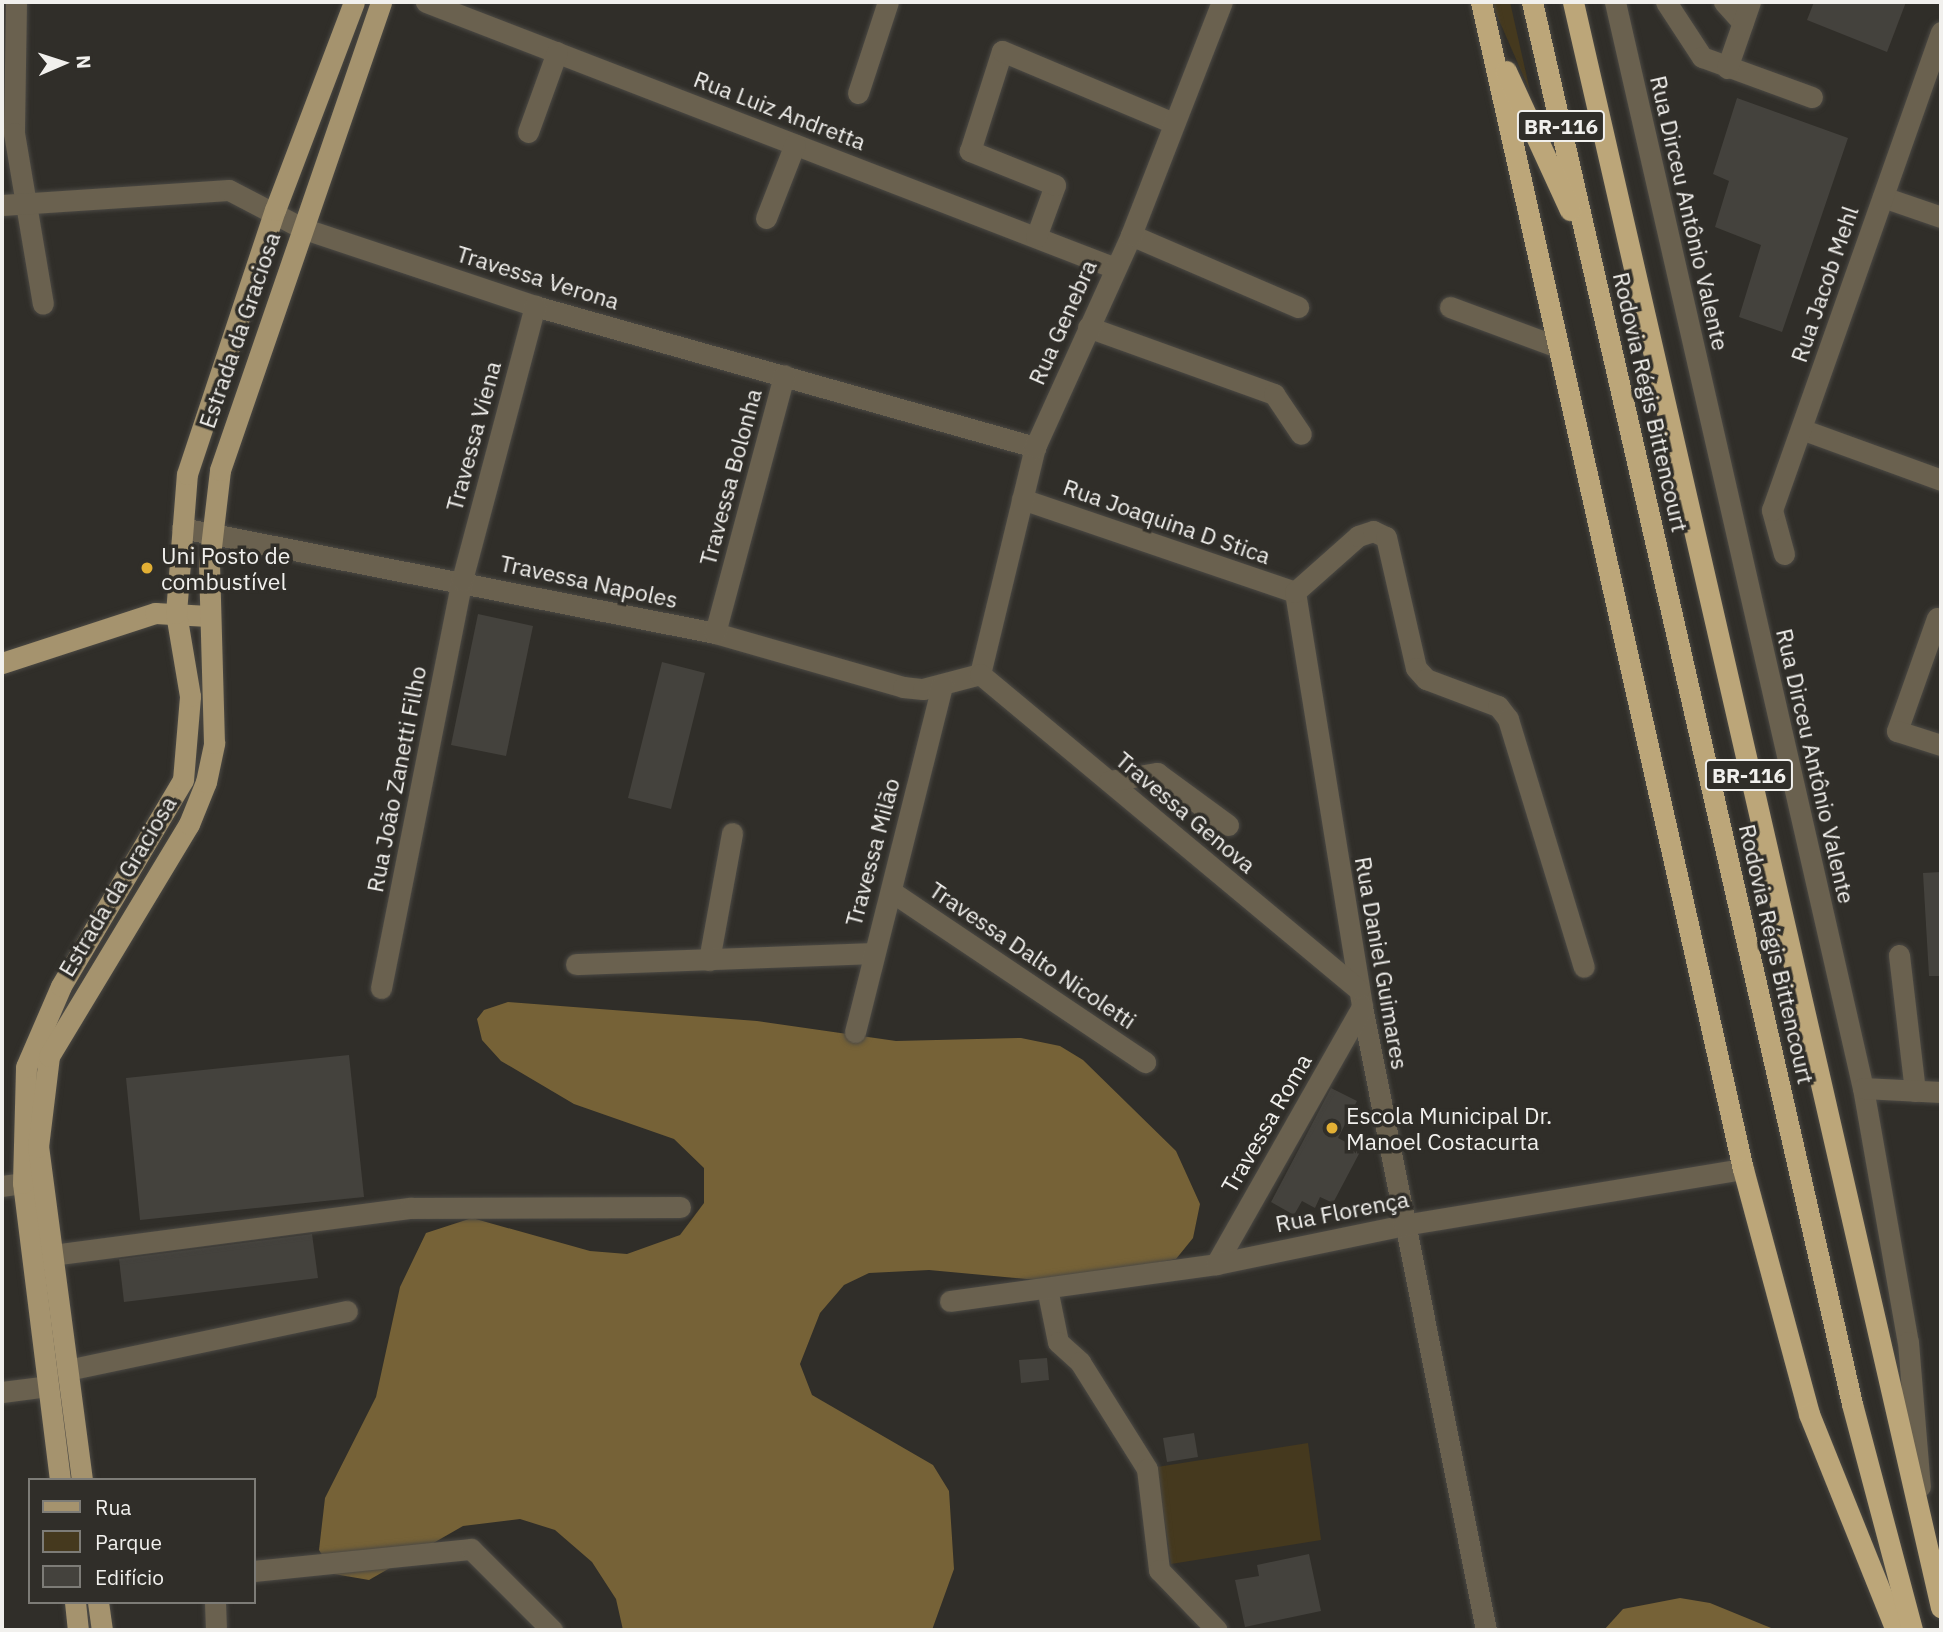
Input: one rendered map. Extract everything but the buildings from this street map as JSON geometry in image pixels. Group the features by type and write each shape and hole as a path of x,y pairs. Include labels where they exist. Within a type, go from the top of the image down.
{"highway":[{"path":"1481,2 1743,1169 1809,1414 1896,1630"},
{"name":"Rodovia Régis Bittencourt","path":"1532,2 1852,1404 1912,1630"},
{"name":"Rodovia Régis Bittencourt","path":"1573,2 1941,1606"},
{"path":"1488,34 1589,250"}],"main road":[{"name":"Estrada da Graciosa","path":"60,1478 48,1386 12,1185 26,1067 42,1023 183,780 190,696 176,613 187,474 208,402 275,210 354,2"},
{"name":"Estrada da Graciosa","path":"82,1478 38,1147 49,1056 189,824 206,782 214,743 208,616 211,532 231,430 381,2"},
{"path":"2,663 155,613 208,616"},
{"path":"75,1604 78,1630"},
{"path":"98,1604 102,1630"}],"street":[{"path":"16,2 8,135 29,206 43,304"},
{"name":"Rua Luiz Andretta","path":"426,2 1115,268"},
{"path":"858,93 888,2"},
{"name":"Rua Genebra","path":"980,674 1035,447 1131,235 1222,2"},
{"name":"Rua Dirceu Antônio Valente","path":"1615,2 1863,1088 1908,1342 1926,1549"},
{"path":"1666,2 1702,57 1812,97"},
{"path":"1724,2 1743,23"},
{"path":"1727,68 1750,2"},
{"name":"Rua Jacob Mehl","path":"1784,554 1772,530 1772,510 1941,32"},
{"path":"1036,237 1055,185 970,150 1002,51 1173,124"},
{"path":"528,132 557,52"},
{"path":"766,218 795,144"},
{"name":"Travessa Verona","path":"2,205 29,206 229,190 275,210 302,229 535,306 1035,447"},
{"path":"1883,197 1941,217"},
{"path":"1131,235 1298,307"},
{"name":"Travessa Viena","path":"462,580 535,306"},
{"path":"1450,307 1558,347"},
{"path":"1088,327 1274,394 1301,434"},
{"name":"Travessa Bolonha","path":"715,633 784,376"},
{"path":"1801,429 1941,480"},
{"name":"Rua Joaquina D Stica","path":"1022,499 1294,592"},
{"name":"Travessa Napoles","path":"182,528 462,580 715,633 903,687 942,685 980,674"},
{"path":"1294,592 1358,536 1373,531 1393,552 1416,667 1426,679 1498,706 1508,719 1584,967"},
{"name":"Rua João Zanetti Filho","path":"381,988 462,580"},
{"name":"Rua Daniel Guimares","path":"1294,592 1360,999 1486,1630"},
{"path":"1937,618 1897,731 1941,745"},
{"name":"Travessa Genova","path":"980,674 1109,781 1360,999"},
{"name":"Travessa Milão","path":"855,1032 871,953 892,892 942,685"},
{"path":"1109,781 1157,773 1228,825"},
{"path":"709,960 732,833"},
{"name":"Travessa Dalto Nicoletti","path":"892,892 1145,1062"},
{"path":"576,964 871,953"},
{"path":"1899,955 1915,1091"},
{"name":"Travessa Roma","path":"1216,1264 1360,999"},
{"path":"1863,1088 1941,1092"},
{"name":"Rua Florença","path":"950,1301 1216,1264 1404,1225 1743,1169"},
{"path":"52,1255 410,1208 680,1207"},
{"path":"1047,1288 1058,1342 1080,1362 1147,1469 1159,1570 1217,1630"},
{"path":"68,1370 347,1311"},
{"path":"2,1392 48,1386"},
{"path":"256,1571 471,1549 552,1630"},
{"path":"215,1604 216,1630"}],"green space":[{"path":"1491,2 1510,2 1530,91"},
{"path":"1308,1443 1321,1540 1171,1564 1157,1467"}],"shaded area":[{"path":"508,1002 757,1021 896,1041 1021,1038 1060,1046 1083,1060 1176,1151 1200,1204 1193,1238 1176,1259 1058,1282 929,1270 869,1273 844,1285 820,1313 800,1364 812,1395 933,1465 949,1491 954,1569 932,1630 623,1630 616,1599 592,1562 555,1530 520,1519 463,1526 369,1580 334,1574 319,1550 325,1498 376,1397 400,1287 426,1233 472,1218 590,1251 627,1254 680,1235 704,1203 704,1168 674,1139 574,1104 501,1061 482,1040 477,1019 484,1010"},
{"path":"1680,1598 1710,1603 1776,1630 1604,1630 1623,1609"}],"place":[{"name":"Uni Posto de combustível","path":"147,568"},
{"name":"Escola Municipal Dr. Manoel Costacurta","path":"1332,1128"}]}
